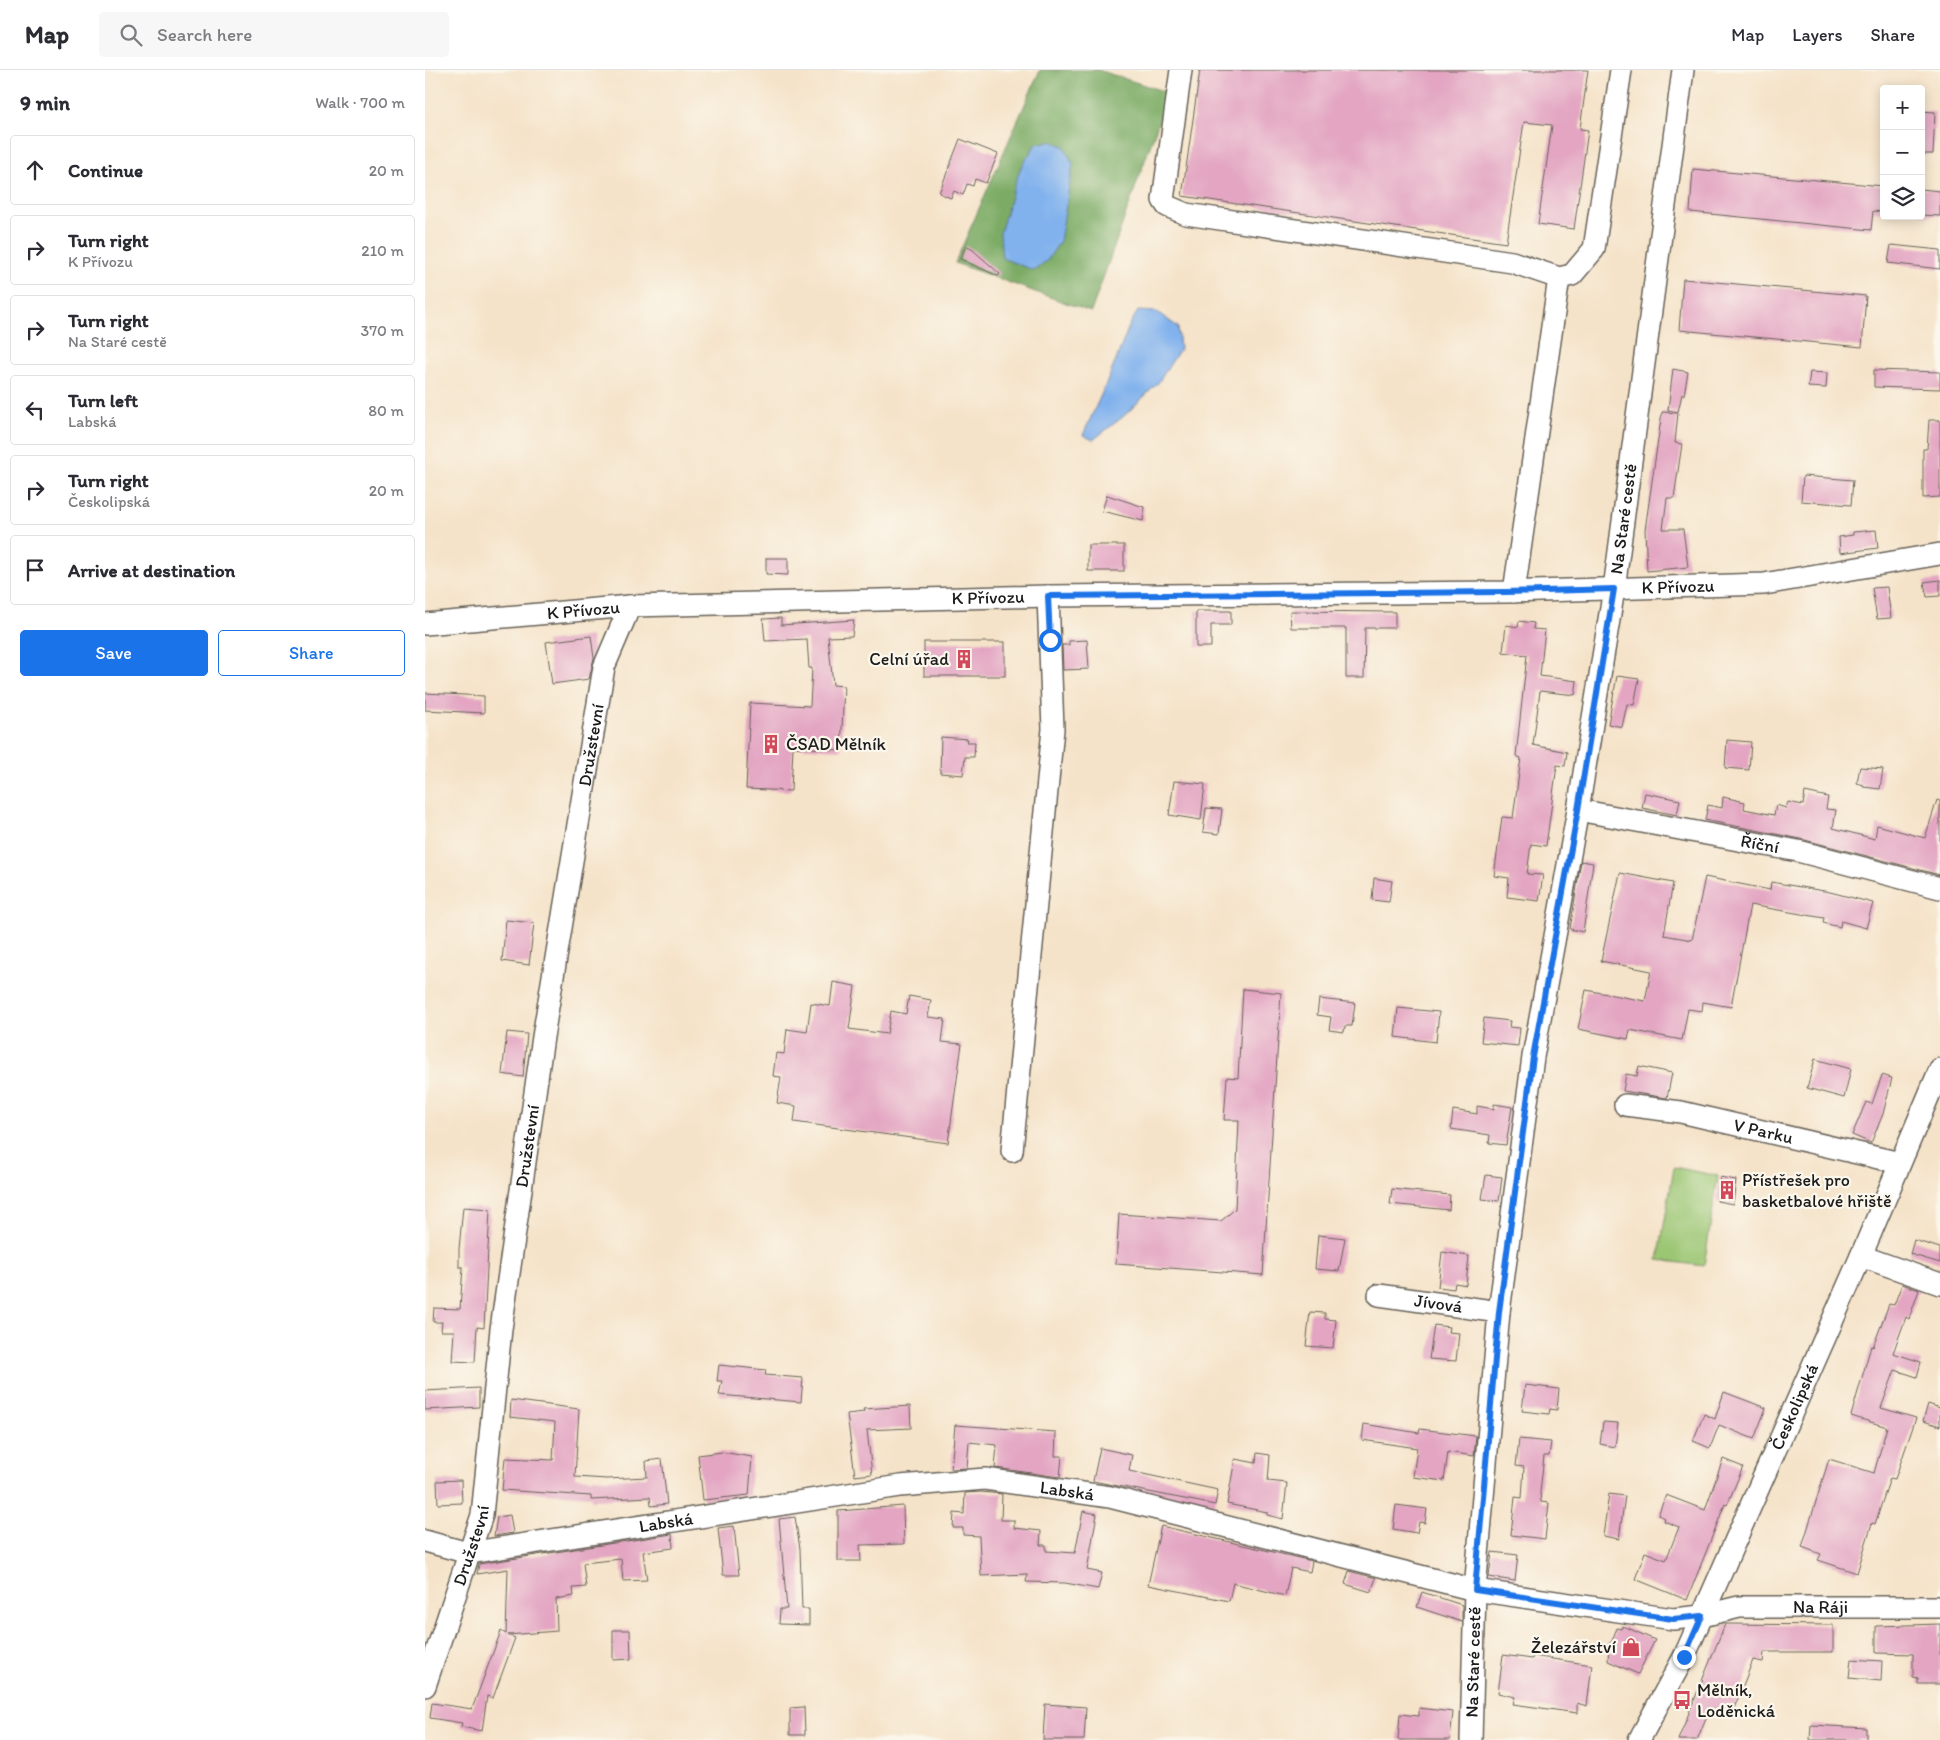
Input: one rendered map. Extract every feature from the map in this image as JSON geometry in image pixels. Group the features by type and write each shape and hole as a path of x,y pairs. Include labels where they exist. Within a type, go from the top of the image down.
{"street":[{"path":"1181,70 1163,200 1167,206 1185,214 1512,262 1559,278 1572,275 1594,249 1621,70"},
{"name":"Na Staré cestě","path":"1471,1740 1475,1590 1499,1312 1533,1057 1578,810 1614,589 1683,70"},
{"path":"1514,592 1559,278"},
{"name":"K Přívozu","path":"425,624 630,606 1048,596 1514,592 1764,584 1940,554"},
{"path":"1012,1151 1053,729 1048,596"},
{"name":"Družstevní","path":"425,1686 482,1515 501,1329 543,1037 604,667 630,606"},
{"name":"Říční","path":"1578,810 1798,851 1940,888"},
{"name":"Českolipská","path":"1639,1740 1684,1657 1861,1256 1900,1163 1932,1106 1940,1069"},
{"name":"V Parku","path":"1625,1105 1681,1112 1900,1163"},
{"path":"1861,1256 1940,1284"},
{"name":"Jívová","path":"1379,1294 1499,1312"},
{"name":"Labská","path":"425,1541 469,1553 900,1486 985,1479 1110,1497 1475,1590 1673,1619 1702,1616"},
{"name":"Na Ráji","path":"1702,1616 1739,1607 1940,1607"}],"green space":[{"path":"1040,70 1098,70 1169,93 1091,312 955,263"},
{"path":"1674,1167 1718,1176 1704,1266 1658,1260"}],"water":[{"path":"1050,141 1064,146 1073,164 1060,241 1047,261 1033,270 1002,258 1000,233 1021,167 1036,144"},
{"path":"1138,311 1157,312 1178,327 1180,349 1158,383 1124,416 1093,440 1083,435 1130,324"}],"building":[{"path":"1200,70 1588,70 1580,129 1588,130 1574,229 1538,224 1552,125 1524,122 1506,243 1182,196"},
{"path":"1925,111 1935,112 1933,154 1925,154"},
{"path":"960,139 998,154 986,183 975,179 973,186 967,184 963,195 954,191 951,198 939,193"},
{"path":"1693,169 1880,186 1880,212 1873,211 1871,230 1690,212"},
{"path":"1925,189 1940,191 1940,216 1925,215"},
{"path":"1891,245 1940,250 1940,269 1888,263"},
{"path":"966,246 1000,274 998,276 960,259"},
{"path":"1683,279 1866,296 1862,347 1679,330"},
{"path":"1673,369 1688,372 1684,395 1682,394 1678,412 1668,410"},
{"path":"1874,370 1940,372 1940,389 1874,387"},
{"path":"1810,372 1827,373 1826,388 1808,387"},
{"path":"1662,412 1678,413 1675,443 1682,444 1674,498 1667,498 1663,529 1683,529 1688,567 1647,571 1645,530"},
{"path":"1929,420 1940,420 1940,497 1923,498 1923,449 1927,449"},
{"path":"1803,476 1853,480 1851,505 1801,501"},
{"path":"1107,495 1144,507 1143,521 1102,511"},
{"path":"1876,530 1878,548 1840,553 1839,537 1853,535 1853,532"},
{"path":"1088,545 1124,545 1124,571 1088,571"},
{"path":"766,558 788,558 788,575 766,574"},
{"path":"1940,580 1940,596 1927,597 1924,582"},
{"path":"1887,587 1891,618 1877,619 1872,588"},
{"path":"1196,611 1231,611 1231,625 1211,625 1211,647 1196,647"},
{"path":"1290,611 1395,612 1395,628 1365,628 1364,678 1346,678 1346,628 1291,628"},
{"path":"781,618 781,625 854,620 852,636 828,637 833,685 844,686 841,750 793,747 791,791 746,789 750,703 810,706 812,668 809,668 807,639 765,641 763,619"},
{"path":"1519,621 1534,623 1533,629 1545,630 1540,676 1577,681 1575,695 1540,691 1533,745 1567,752 1565,766 1557,765 1546,846 1531,844 1527,874 1543,875 1539,901 1507,897 1509,878 1494,876 1502,817 1513,818 1521,758 1516,756 1527,655 1503,652 1506,625 1518,627"},
{"path":"591,636 594,658 589,679 552,684 546,642"},
{"path":"1087,640 1089,669 1063,670 1062,645 1069,645 1069,641"},
{"name":"Celní úřad","path":"924,642 1005,642 1005,676 924,676"},
{"path":"1617,676 1639,679 1634,705 1627,704 1622,727 1608,724"},
{"path":"425,693 484,696 484,713 425,710"},
{"path":"941,737 968,739 967,742 975,742 974,757 965,757 963,775 940,773"},
{"path":"1727,740 1751,742 1749,770 1725,768"},
{"path":"1860,767 1883,769 1880,789 1863,787 1864,785 1857,783"},
{"path":"1174,781 1205,784 1201,820 1169,815"},
{"path":"1805,792 1828,797 1826,809 1836,810 1833,828 1875,839 1877,825 1925,838 1937,800 1940,801 1940,875 1801,839 1705,820 1708,805 1722,808 1723,797 1745,802 1744,809 1774,815 1776,805 1786,808 1788,802 1803,805"},
{"path":"1645,793 1680,800 1677,815 1642,808"},
{"path":"1206,808 1222,809 1219,834 1203,832"},
{"path":"1581,861 1593,863 1583,932 1570,929"},
{"path":"1620,873 1673,883 1664,935 1692,940 1705,877 1770,890 1771,882 1830,892 1873,903 1866,928 1841,921 1840,927 1823,923 1824,918 1750,905 1731,1007 1703,1002 1702,1011 1688,1009 1682,1040 1630,1030 1628,1039 1578,1029 1586,990 1645,1001 1651,971 1601,961"},
{"path":"1374,878 1392,881 1389,902 1372,900"},
{"path":"506,920 534,923 529,965 502,961"},
{"path":"833,982 855,986 849,1029 887,1034 891,1011 906,1014 909,996 931,1000 928,1017 945,1019 942,1042 962,1044 948,1143 794,1122 796,1106 777,1103 781,1077 773,1076 776,1053 784,1054 787,1029 807,1032 811,1003 830,1006"},
{"path":"1243,989 1281,993 1263,1275 1116,1264 1119,1214 1221,1221 1235,1209 1239,1120 1224,1120 1227,1077 1238,1078"},
{"path":"1319,999 1355,1003 1352,1026 1345,1026 1344,1032 1329,1030 1331,1017 1317,1015"},
{"path":"1398,1008 1439,1012 1436,1042 1395,1037"},
{"path":"1484,1018 1510,1021 1509,1027 1520,1028 1518,1046 1481,1042"},
{"path":"507,1032 527,1034 523,1077 502,1074"},
{"path":"1815,1059 1851,1069 1844,1098 1807,1088"},
{"path":"1639,1066 1672,1073 1667,1098 1623,1091 1626,1074 1637,1076"},
{"path":"1882,1075 1892,1078 1883,1114 1871,1143 1852,1135 1866,1102 1872,1104"},
{"path":"1494,1104 1512,1107 1506,1145 1489,1143 1490,1135 1451,1129 1453,1110 1477,1114 1477,1106 1494,1109"},
{"path":"1486,1175 1502,1177 1499,1201 1482,1199"},
{"name":"Přístřešek pro basketbalové hřiště","path":"1720,1177 1736,1180 1733,1204 1717,1201"},
{"path":"1392,1189 1450,1195 1449,1210 1390,1204"},
{"path":"463,1207 490,1209 484,1328 477,1327 475,1362 452,1361 454,1331 441,1331 442,1322 433,1322 434,1308 460,1309 463,1267 459,1267 459,1249"},
{"path":"1318,1235 1345,1238 1339,1271 1315,1269"},
{"path":"1914,1240 1940,1248 1940,1263 1910,1254"},
{"path":"1442,1252 1469,1256 1466,1285 1455,1283 1454,1289 1438,1287"},
{"path":"1902,1284 1919,1290 1909,1319 1906,1317 1893,1353 1921,1362 1917,1377 1895,1370 1881,1408 1916,1418 1895,1479 1890,1478 1875,1524 1872,1523 1857,1573 1818,1560 1821,1554 1802,1547 1829,1459 1874,1473 1887,1427 1851,1416 1871,1346 1873,1347 1889,1304 1894,1305"},
{"path":"1310,1312 1325,1313 1325,1319 1336,1320 1333,1348 1306,1346"},
{"path":"1434,1325 1449,1327 1448,1332 1459,1333 1456,1361 1429,1359"},
{"path":"719,1365 766,1370 765,1375 803,1378 801,1402 719,1395 722,1381 717,1381"},
{"path":"1525,1385 1559,1389 1557,1410 1550,1409 1549,1414 1522,1411"},
{"path":"479,1388 479,1407 425,1410 425,1391"},
{"path":"1724,1392 1766,1408 1754,1439 1719,1425 1710,1448 1693,1441 1704,1414 1715,1419"},
{"path":"511,1400 579,1409 575,1477 607,1479 647,1477 646,1461 662,1459 667,1504 651,1506 650,1497 591,1500 591,1496 502,1490 505,1458 553,1460 555,1422 510,1417"},
{"path":"1928,1404 1940,1408 1940,1426 1923,1421"},
{"path":"910,1406 911,1428 867,1430 872,1474 855,1476 847,1414 864,1412 863,1409"},
{"path":"1603,1422 1618,1423 1615,1447 1600,1444"},
{"path":"1364,1424 1419,1433 1420,1429 1476,1436 1474,1456 1448,1452 1444,1481 1413,1477 1417,1448 1362,1440"},
{"path":"955,1425 1056,1432 1055,1456 1062,1456 1060,1477 995,1468 997,1445 969,1442 967,1468 951,1469"},
{"path":"1519,1439 1551,1442 1549,1456 1544,1456 1540,1492 1541,1502 1549,1503 1545,1539 1511,1535 1515,1497 1522,1498 1524,1467 1516,1466"},
{"path":"1100,1448 1132,1455 1129,1471 1218,1490 1215,1505 1093,1481"},
{"path":"722,1452 752,1457 749,1495 703,1500 698,1455"},
{"path":"1257,1453 1270,1455 1268,1481 1287,1483 1283,1519 1267,1515 1267,1512 1227,1504 1235,1459 1256,1463"},
{"path":"1723,1459 1743,1467 1727,1505 1725,1504 1687,1600 1635,1579 1645,1552 1666,1560 1679,1527 1664,1521 1665,1518 1658,1515 1666,1495 1705,1510"},
{"path":"461,1480 462,1503 438,1504 437,1481"},
{"path":"965,1493 1002,1494 1001,1520 1014,1520 1014,1528 1041,1531 1040,1545 1046,1545 1046,1551 1075,1553 1083,1511 1097,1514 1087,1570 1102,1573 1098,1589 1065,1583 1026,1582 1027,1574 981,1576 979,1536 963,1535 963,1528 953,1528 954,1513 964,1514"},
{"path":"1609,1494 1625,1496 1619,1539 1603,1536"},
{"path":"1396,1505 1427,1509 1425,1523 1419,1522 1417,1533 1393,1529"},
{"path":"903,1506 904,1544 860,1545 861,1561 838,1561 838,1511"},
{"path":"510,1515 513,1533 494,1536 497,1517"},
{"path":"795,1517 800,1549 802,1609 809,1609 809,1625 779,1624 780,1609 787,1609 779,1519"},
{"path":"734,1526 739,1575 723,1575 718,1528"},
{"path":"1161,1526 1312,1561 1310,1572 1291,1568 1285,1596 1233,1583 1229,1601 1148,1585"},
{"path":"672,1534 673,1548 643,1552 647,1580 623,1581 621,1559 583,1563 586,1587 573,1588 574,1596 556,1599 557,1631 508,1635 515,1638 493,1698 487,1696 482,1731 461,1727 462,1723 430,1718 432,1703 472,1709 501,1631 506,1634 508,1569 477,1574 479,1564"},
{"path":"1492,1552 1518,1555 1515,1581 1489,1577"},
{"path":"1349,1571 1376,1578 1371,1592 1345,1584"},
{"path":"1422,1592 1462,1605 1462,1622 1417,1607"},
{"path":"1725,1624 1833,1625 1833,1652 1764,1652 1763,1662 1753,1660 1731,1716 1710,1708 1697,1740 1678,1740"},
{"path":"1940,1624 1940,1684 1918,1684 1918,1678 1913,1677 1913,1654 1876,1653 1876,1626"},
{"path":"1623,1626 1655,1640 1638,1674 1608,1661 1609,1643 1611,1643 1617,1628 1621,1629"},
{"path":"613,1630 630,1630 631,1659 613,1660"},
{"path":"1503,1655 1532,1659 1533,1656 1592,1665 1587,1706 1577,1703 1577,1713 1513,1704 1515,1697 1498,1693"},
{"path":"1851,1659 1882,1661 1881,1681 1849,1678"},
{"path":"1045,1704 1086,1707 1084,1740 1043,1740"},
{"path":"804,1707 805,1735 790,1735 790,1708"},
{"path":"1419,1708 1453,1712 1450,1740 1398,1740 1400,1714 1419,1716"},
{"path":"1811,1725 1866,1728 1866,1740 1810,1740"}],"place":[{"name":"Celní úřad","path":"964,659"},
{"name":"ČSAD Mělník","path":"771,744"},
{"name":"Přístřešek pro basketbalové hřiště","path":"1727,1190"},
{"name":"Železářství","path":"1631,1647"},
{"name":"Mělník, Loděnická","path":"1682,1700"}],"route":[{"path":"1050,640 1048,596 1506,592 1614,589 1578,810 1533,1057 1499,1312 1475,1590 1673,1619 1702,1616 1684,1657"}]}
